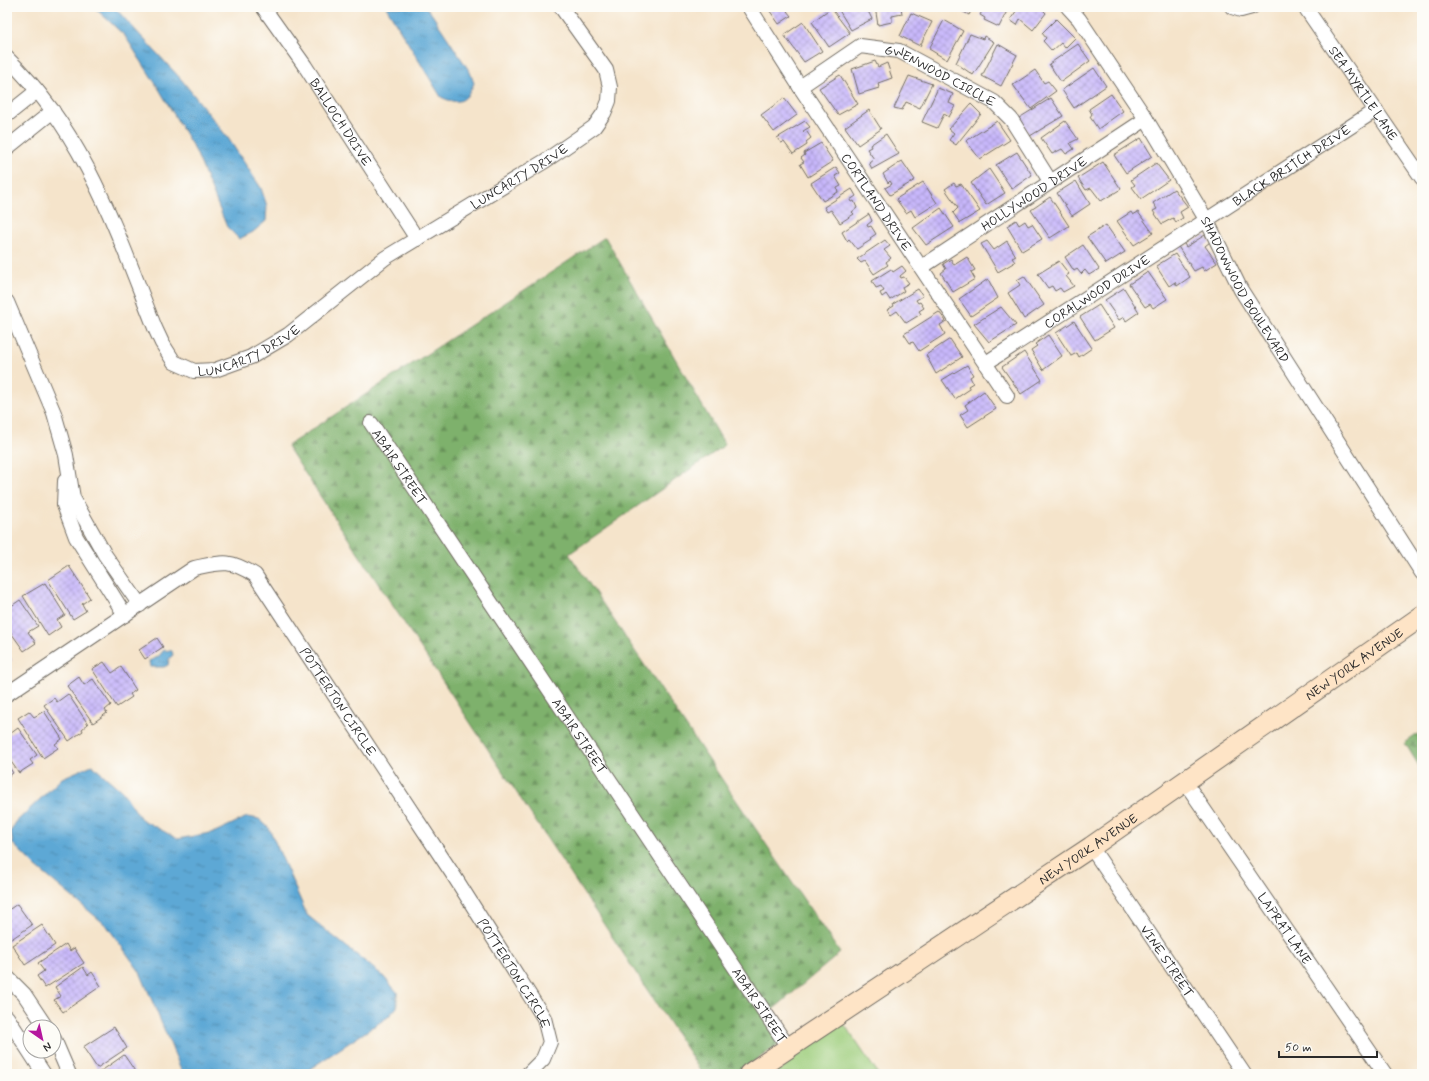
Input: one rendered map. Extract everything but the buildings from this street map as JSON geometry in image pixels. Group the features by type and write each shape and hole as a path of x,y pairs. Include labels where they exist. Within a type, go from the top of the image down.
{"street":[{"name":"BALLOCH DRIVE","path":"263,7 305,66 417,239"},
{"name":"LUNCARTY DRIVE","path":"7,58 37,91 67,130 103,197 162,343 174,362 194,371 215,370 257,353 288,335 385,258 551,156 594,127 604,113 609,101 610,87 606,70 561,7"},
{"name":"CORTLAND DRIVE","path":"749,7 800,87 1007,396"},
{"name":"SHADOWWOOD BOULEVARD","path":"1068,7 1079,18 1146,119 1207,221 1241,290 1422,573"},
{"path":"1232,7 1241,10 1252,7"},
{"name":"SEA MYRTLE LANE","path":"1305,7 1422,178"},
{"name":"GWENWOOD CIRCLE","path":"800,87 860,46 899,51 994,102 1011,119 1050,181"},
{"path":"7,115 37,91"},
{"name":"BLACK BRITCH DRIVE","path":"1207,221 1376,110"},
{"path":"7,148 53,111"},
{"name":"HOLLYWOOD DRIVE","path":"922,267 1146,119"},
{"name":"CORALWOOD DRIVE","path":"986,363 1207,221"},
{"path":"7,302 54,413 66,455 74,498 105,555 140,606"},
{"name":"ABAIR STREET","path":"371,423 788,1047"},
{"path":"66,455 64,505 76,537 125,615"},
{"path":"92,564 105,555"},
{"name":"POTTERTON CIRCLE","path":"7,694 140,606 194,568 224,561 242,567 255,575 454,876 544,1018 550,1042 543,1059 528,1074"},
{"name":"NEW YORK AVENUE","path":"749,1074 1091,847 1422,616"},
{"name":"LAPRAT LANE","path":"1185,782 1386,1074"},
{"name":"VINE STREET","path":"1091,847 1244,1074"},
{"path":"7,977 24,994 41,1019"},
{"path":"7,1018 44,1074"},
{"path":"62,1058 69,1074"}],"green space":[{"path":"605,237 725,445 569,554 840,953 770,1012 789,1038 735,1074 703,1074 287,446"},
{"path":"1422,731 1422,771 1405,743"},
{"path":"842,1021 878,1074 763,1074"}],"water":[{"path":"94,7 114,7 181,79 228,138 261,188 267,206 266,221 253,232 239,239 227,227 196,152 159,89 125,36"},
{"path":"386,7 425,7 431,13 470,72 474,83 465,98 458,101 453,101 441,97"},
{"path":"164,650 172,651 173,655 169,659 168,665 164,667 150,667 149,661 158,657"},
{"path":"92,765 123,792 141,819 178,839 215,832 247,817 259,819 269,828 307,915 383,976 397,992 397,1007 388,1017 302,1074 183,1074 140,972 107,926 35,866 13,844 11,831 16,822 62,778"}]}
